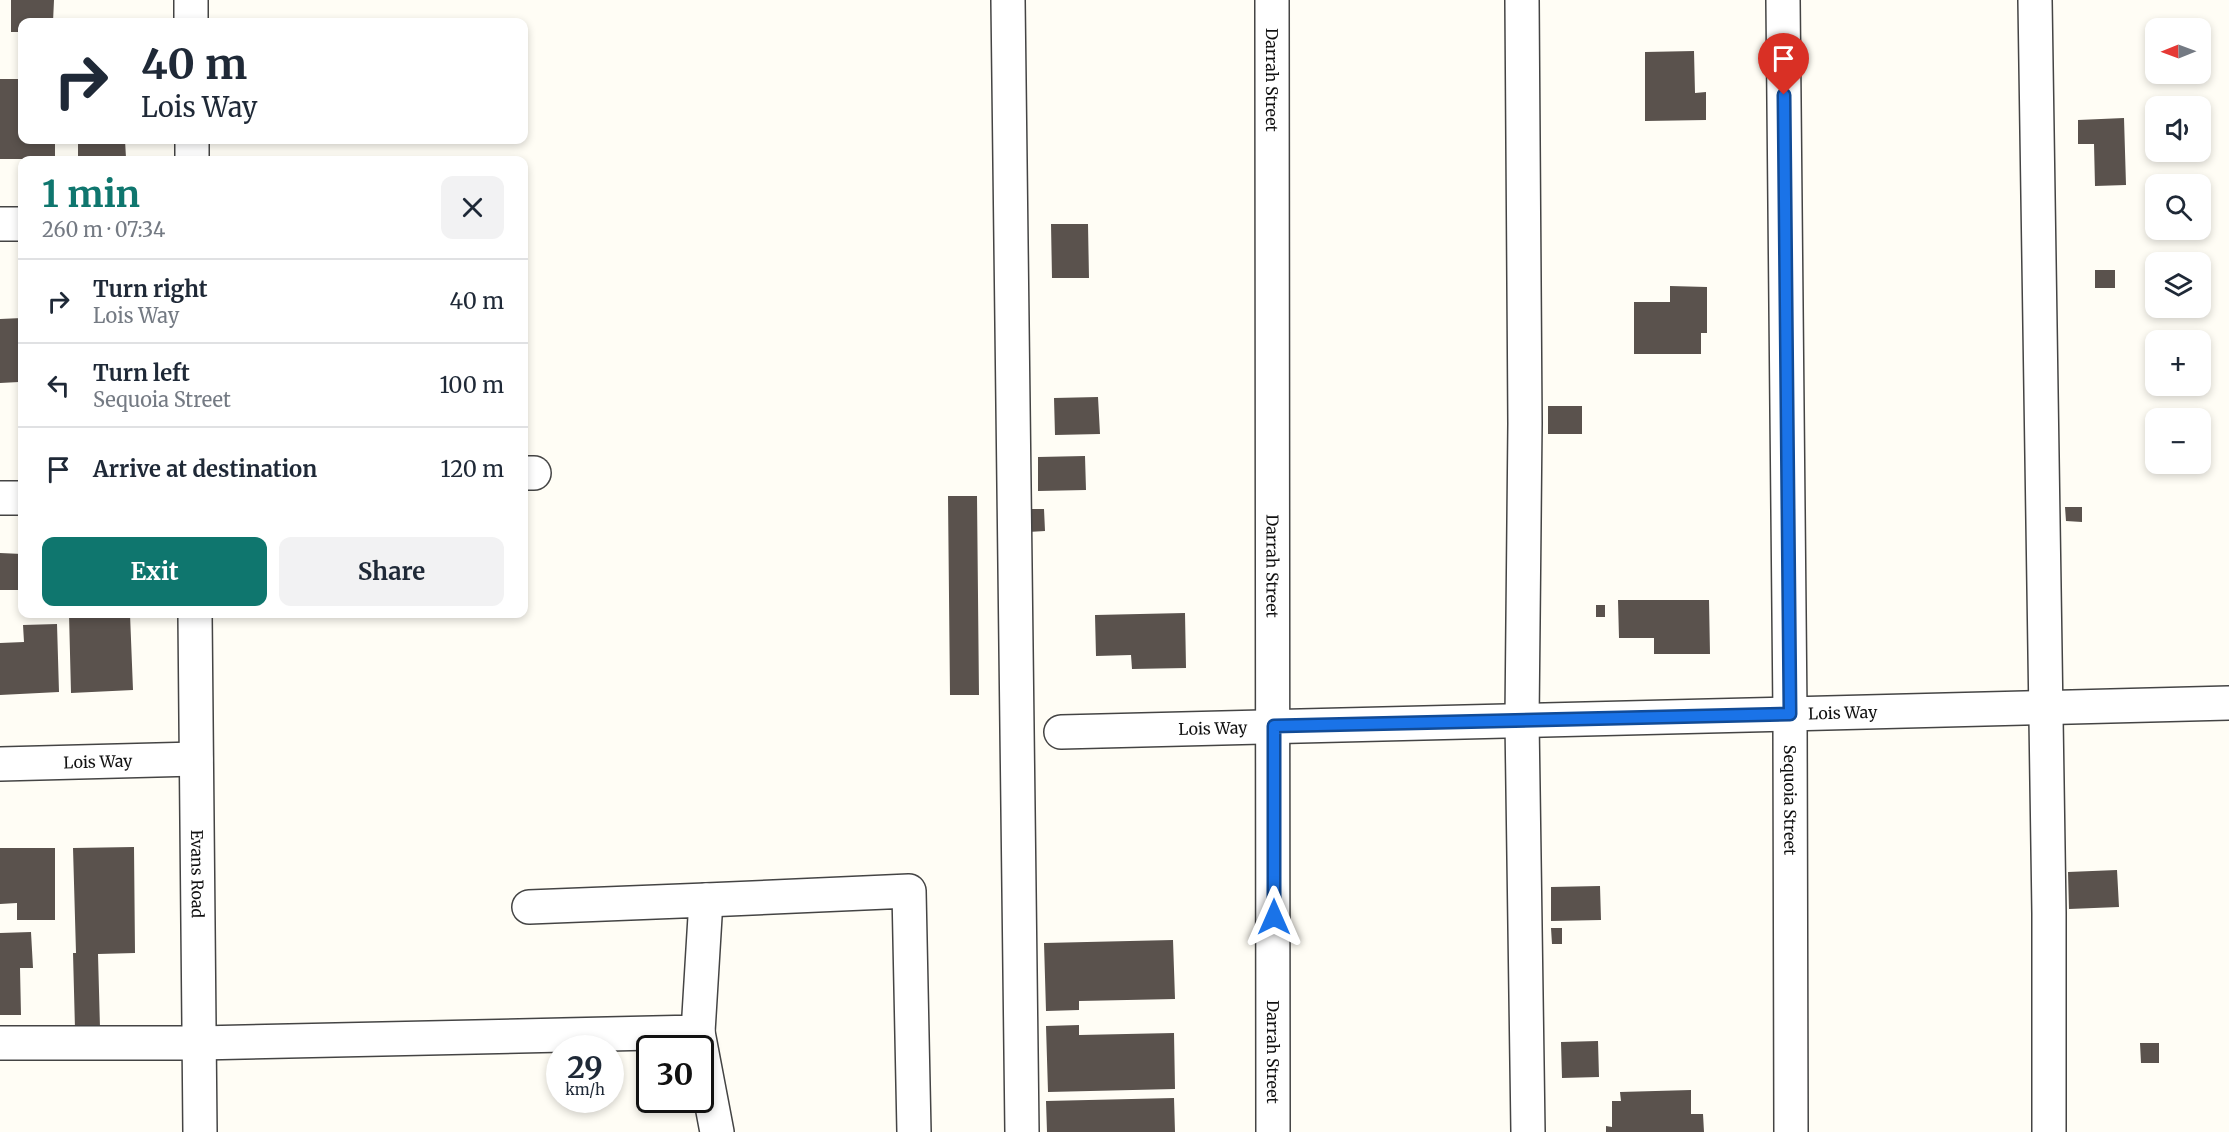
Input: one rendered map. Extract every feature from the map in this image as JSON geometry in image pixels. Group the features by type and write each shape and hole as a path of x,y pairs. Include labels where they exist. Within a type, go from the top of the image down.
{"street":[{"path":"191,0 191,18"},
{"path":"1008,0 1022,1132"},
{"name":"Darrah Street","path":"1272,0 1273,1132"},
{"path":"1522,0 1525,423 1522,720 1528,1132"},
{"name":"Sequoia Street","path":"1783,0 1790,714 1791,1132"},
{"path":"2035,0 2044,708 2049,913 2049,1132"},
{"path":"0,224 18,224"},
{"path":"0,498 18,498"},
{"name":"Evans Road","path":"195,618 200,1132"},
{"name":"Lois Way","path":"1061,732 2229,703"},
{"name":"Lois Way","path":"0,764 196,759"},
{"path":"529,907 909,891 914,1132"},
{"path":"706,900 698,1032 717,1132"},
{"path":"0,1043 199,1043 698,1032"}],"building":[{"path":"11,0 54,0 53,18 18,18 18,32 11,32"},
{"path":"1694,51 1695,93 1706,92 1706,120 1645,121 1645,52"},
{"path":"0,79 18,79 18,144 55,144 55,156 18,156 18,159 0,159"},
{"path":"2124,118 2126,185 2095,186 2094,144 2078,144 2078,120"},
{"path":"78,144 125,144 126,156 78,156"},
{"path":"1051,224 1088,224 1089,278 1052,278"},
{"path":"2095,270 2115,270 2115,288 2095,288"},
{"path":"1670,286 1707,287 1707,333 1701,333 1701,354 1634,354 1634,302 1670,302"},
{"path":"18,318 18,382 0,383 0,319"},
{"path":"1098,397 1100,434 1055,435 1054,398"},
{"path":"1548,406 1582,406 1582,434 1548,434"},
{"path":"1085,456 1086,490 1038,491 1038,457"},
{"path":"948,496 977,496 979,695 950,695"},
{"path":"2065,507 2082,507 2082,522 2066,521"},
{"path":"1027,509 1044,509 1045,531 1028,532"},
{"path":"0,553 18,554 18,590 0,590"},
{"path":"1618,600 1709,600 1710,654 1654,654 1654,638 1619,638"},
{"path":"1596,605 1605,605 1605,617 1596,617"},
{"path":"1185,613 1186,668 1132,669 1131,655 1096,656 1095,615"},
{"path":"69,618 130,618 133,690 71,693"},
{"path":"57,624 59,692 0,695 0,643 24,642 23,625"},
{"path":"134,847 135,953 98,954 100,1028 75,1029 73,953 76,953 73,848"},
{"path":"0,848 55,848 55,920 17,920 17,903 0,904"},
{"path":"2117,870 2119,907 2069,909 2068,872"},
{"path":"1600,886 1601,920 1551,921 1551,887"},
{"path":"1551,928 1562,928 1562,944 1552,944"},
{"path":"31,932 33,968 20,968 21,1015 0,1015 0,933"},
{"path":"1173,940 1175,999 1079,1001 1079,1010 1046,1011 1044,943"},
{"path":"1079,1025 1079,1035 1174,1033 1175,1089 1048,1092 1046,1026"},
{"path":"1598,1041 1599,1077 1562,1078 1561,1042"},
{"path":"2140,1043 2159,1043 2159,1063 2141,1063"},
{"path":"1691,1090 1691,1114 1703,1114 1704,1132 1606,1132 1606,1126 1612,1127 1612,1101 1621,1101 1620,1092"},
{"path":"1174,1098 1175,1132 1047,1132 1046,1101"}],"route":[{"path":"1274,917 1274,726 1790,714 1784,95"}]}
